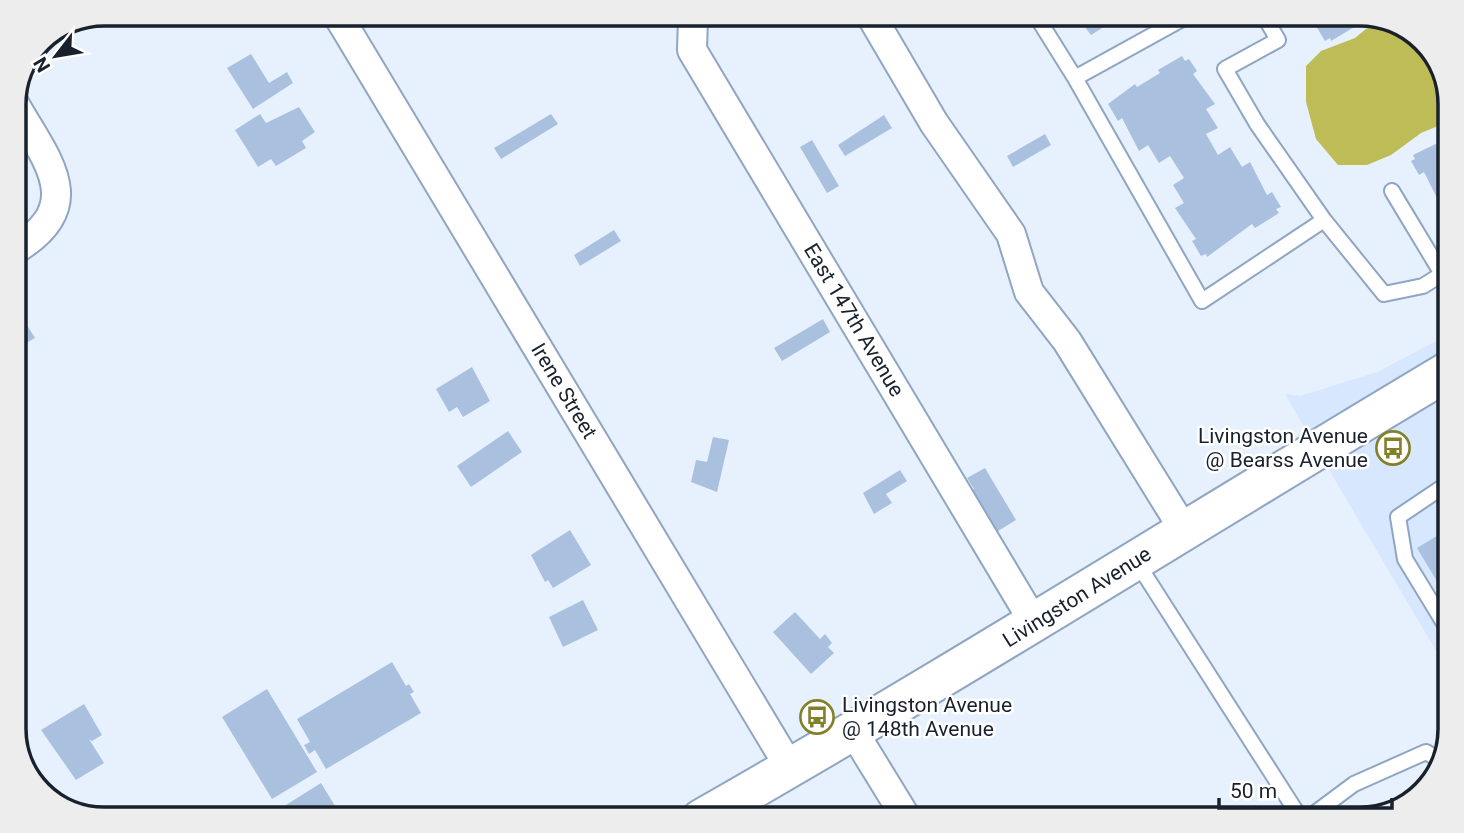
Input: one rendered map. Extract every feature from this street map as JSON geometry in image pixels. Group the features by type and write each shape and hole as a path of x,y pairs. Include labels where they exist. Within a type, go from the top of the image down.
{"street":[{"name":"Irene Street","path":"344,26 790,768"},
{"name":"East 147th Avenue","path":"693,26 692,50 1035,624"},
{"path":"877,26 934,122 1011,234 1029,292 1067,341 1184,530"},
{"path":"26,124 58,181 54,212 36,237 26,243"},
{"name":"Livingston Avenue","path":"722,807 1035,624 1184,530 1438,377"},
{"path":"853,731 900,807"}],"lane":[{"path":"1042,26 1202,301 1324,220"},
{"path":"1075,78 1169,26"},
{"path":"1270,26 1278,40 1225,69 1257,124 1324,220 1384,294 1423,286 1438,277"},
{"path":"1392,191 1438,260"},
{"path":"1438,490 1398,517 1405,559 1438,613"},
{"path":"1136,560 1293,807"},
{"path":"1323,807 1354,784 1426,752 1433,756"}],"shaded area":[{"path":"1370,27 1390,32 1415,49 1434,79 1438,99 1438,126 1421,133 1391,155 1367,165 1338,165 1316,139 1306,102 1306,66 1321,51 1355,38"},
{"path":"1438,340 1438,363 1311,439 1285,394 1300,396 1377,372"},
{"path":"1438,391 1438,654 1323,460"}],"building":[{"path":"1084,26 1105,26 1091,35"},
{"path":"1316,26 1356,26 1331,41 1330,38 1325,41"},
{"path":"251,54 269,83 287,72 293,83 253,109 227,68"},
{"path":"1182,56 1185,61 1189,59 1197,71 1193,74 1215,104 1206,109 1218,128 1206,134 1218,155 1230,147 1242,167 1250,162 1267,195 1272,192 1281,207 1276,209 1279,213 1255,228 1252,224 1207,257 1206,254 1201,256 1192,241 1196,239 1175,208 1184,203 1173,185 1184,178 1170,156 1159,163 1148,145 1139,151 1122,118 1118,121 1108,104 1135,84 1137,87 1160,73 1158,70"},
{"path":"299,107 315,132 302,141 306,148 276,166 271,159 258,167 235,130 260,114 266,123"},
{"path":"551,114 558,124 501,159 494,148"},
{"path":"884,115 892,128 845,156 838,145"},
{"path":"1045,134 1051,145 1013,167 1007,156"},
{"path":"812,140 839,186 827,193 800,147"},
{"path":"1438,143 1438,200 1424,172 1419,175 1411,161 1415,159 1413,155"},
{"path":"614,230 621,241 580,266 574,255"},
{"path":"823,319 830,332 782,361 774,348"},
{"path":"26,324 35,338 26,343"},
{"path":"472,367 490,401 463,417 457,407 449,412 436,389"},
{"path":"508,431 522,452 471,487 457,466"},
{"path":"713,437 729,440 717,492 691,482 696,460 707,462"},
{"path":"985,468 1016,520 985,539 960,498 974,489 967,478"},
{"path":"900,470 907,481 886,494 892,503 874,514 863,493"},
{"path":"570,530 591,565 553,588 548,580 545,582 531,555"},
{"path":"1438,535 1438,583 1417,548"},
{"path":"583,600 598,630 563,647 549,617"},
{"path":"795,612 820,639 825,634 832,643 828,647 834,653 811,674 773,632"},
{"path":"392,662 406,686 409,684 414,692 410,694 421,713 326,769 315,750 309,754 304,745 310,742 297,719"},
{"path":"267,689 317,772 272,799 222,717"},
{"path":"84,704 102,735 92,741 89,739 104,763 76,780 41,730"},
{"path":"321,783 336,807 283,807"}],"place":[{"name":"Livingston Avenue @ Bearss Avenue","path":"1393,448"},
{"name":"Livingston Avenue @ 148th Avenue","path":"817,717"}]}
